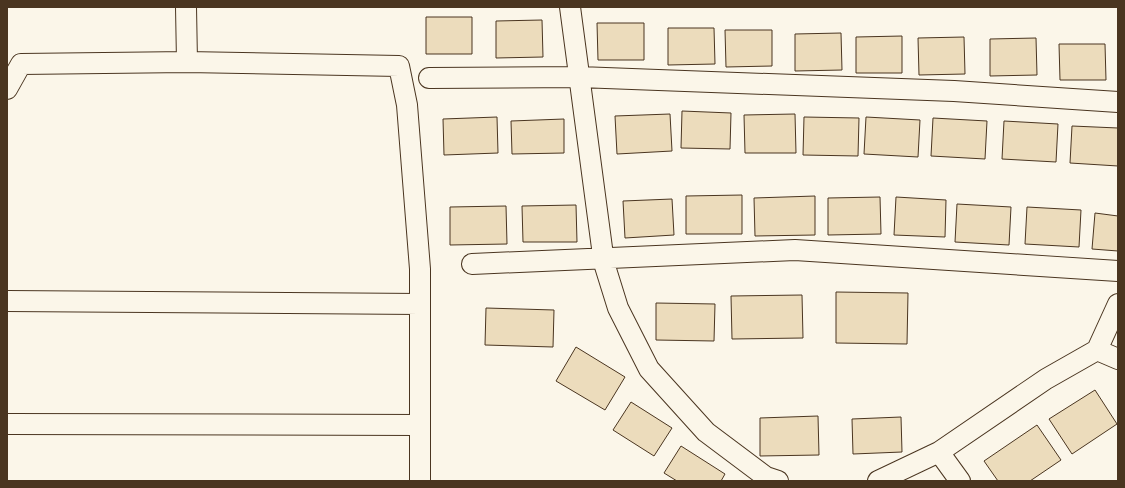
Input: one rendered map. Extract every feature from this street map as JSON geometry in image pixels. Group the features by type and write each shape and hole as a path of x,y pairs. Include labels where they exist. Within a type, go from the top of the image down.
{"street":[{"path":"186,7 187,62"},
{"path":"570,7 603,258 618,308 648,369 706,432 766,476 778,481"},
{"path":"7,89 21,64 187,62 399,66 407,105 420,269 420,481"},
{"path":"429,78 579,77 954,91 1118,102"},
{"path":"472,264 795,250 1118,271"},
{"path":"7,301 420,304"},
{"path":"878,481 939,452 1046,379 1097,350 1118,304"},
{"path":"1097,350 1118,359"},
{"path":"7,424 420,425"},
{"path":"939,452 960,481"}],"building":[{"path":"426,17 472,17 472,54 426,54"},
{"path":"542,20 543,57 496,58 496,21"},
{"path":"597,23 644,23 644,60 598,60"},
{"path":"668,28 714,28 715,64 668,65"},
{"path":"725,30 772,30 772,66 726,67"},
{"path":"841,33 842,70 795,71 795,34"},
{"path":"902,36 902,73 856,73 856,37"},
{"path":"964,37 965,74 919,75 918,38"},
{"path":"1036,38 1037,75 990,76 990,39"},
{"path":"1059,44 1105,44 1106,80 1060,80"},
{"path":"682,111 731,113 730,149 681,148"},
{"path":"670,114 672,151 617,154 615,116"},
{"path":"795,114 796,153 745,153 744,115"},
{"path":"497,117 498,153 444,155 443,119"},
{"path":"804,117 859,118 858,156 803,155"},
{"path":"866,117 920,120 918,157 864,154"},
{"path":"933,118 987,121 985,159 931,156"},
{"path":"564,119 564,153 512,154 511,121"},
{"path":"1004,121 1058,124 1056,162 1002,159"},
{"path":"1072,126 1118,128 1118,166 1070,163"},
{"path":"742,195 742,234 686,234 686,196"},
{"path":"815,196 815,235 755,236 754,198"},
{"path":"880,197 881,234 828,235 828,198"},
{"path":"896,197 946,200 945,237 894,235"},
{"path":"672,199 674,235 625,238 623,201"},
{"path":"957,204 1011,207 1009,245 955,242"},
{"path":"576,205 577,242 523,242 522,206"},
{"path":"506,206 507,244 450,245 450,207"},
{"path":"1027,207 1081,210 1079,247 1025,244"},
{"path":"1095,213 1118,216 1118,251 1092,249"},
{"path":"836,292 908,293 907,344 836,343"},
{"path":"802,295 803,338 732,339 731,296"},
{"path":"656,303 715,304 714,341 656,340"},
{"path":"486,308 554,310 553,347 485,345"},
{"path":"576,347 625,377 605,410 556,381"},
{"path":"1095,390 1117,424 1072,454 1049,419"},
{"path":"631,402 672,428 654,456 613,430"},
{"path":"818,416 819,455 760,456 760,418"},
{"path":"901,417 902,452 853,454 852,419"},
{"path":"1037,425 1061,460 1030,481 998,481 984,461"},
{"path":"681,446 725,474 721,481 677,481 664,473"}]}
